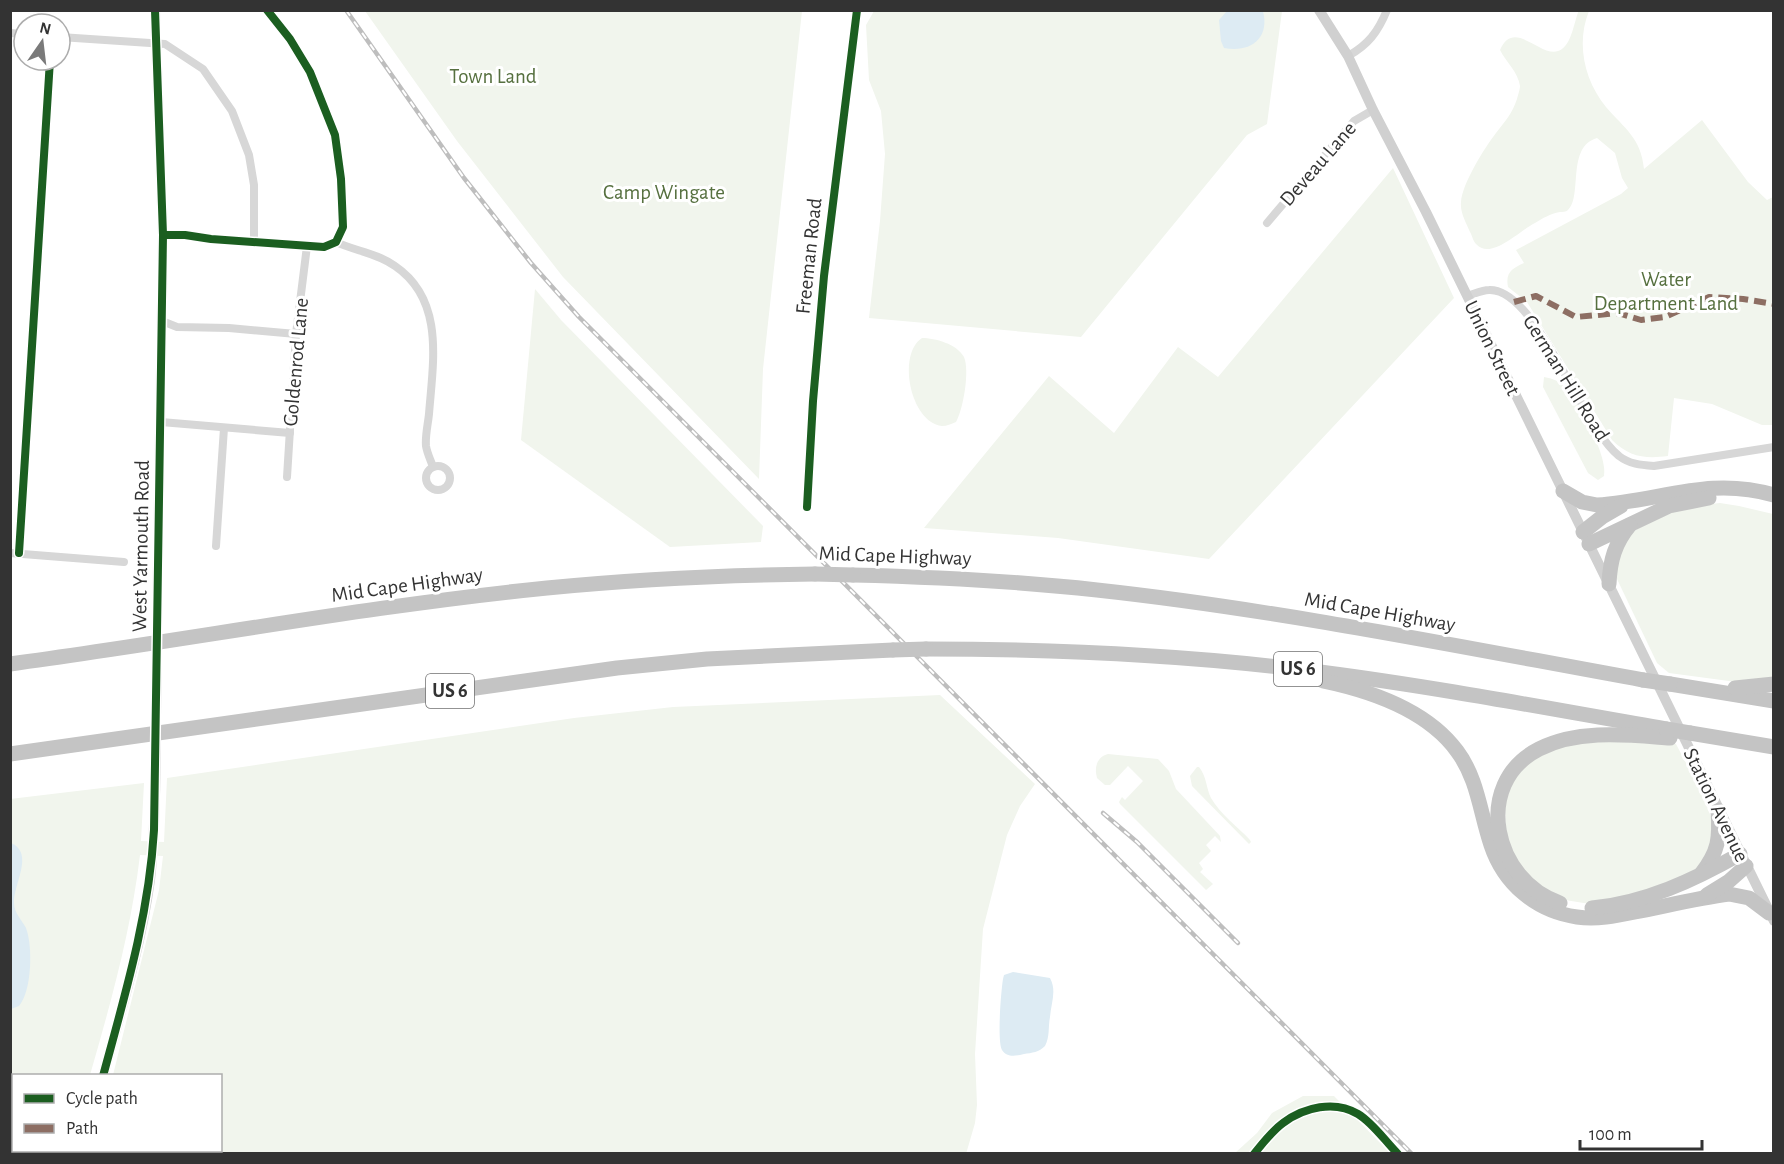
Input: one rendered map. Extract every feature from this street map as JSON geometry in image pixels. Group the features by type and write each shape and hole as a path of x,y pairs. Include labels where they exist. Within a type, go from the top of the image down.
{"highway":[{"path":"1563,491 1576,500 1592,505 1629,502 1651,496 1717,487 1741,488 1773,495"},
{"path":"1586,538 1669,506 1701,499 1735,497 1773,506"},
{"path":"1586,538 1602,517 1629,502"},
{"path":"1609,584 1613,552 1618,540 1632,522"},
{"name":"Mid Cape Highway","path":"10,664 444,601 535,590 682,578 853,574 1002,581 1150,596 1229,607 1642,680 1664,686 1773,701"},
{"name":"US 6","path":"10,754 571,674 707,659 926,649 1090,653 1274,667 1399,683 1668,733 1773,747"},
{"path":"1274,667 1384,699 1414,714 1442,735 1456,750 1471,776 1491,845 1500,864 1520,891 1534,903 1568,916 1597,918 1736,894 1749,898 1771,917"},
{"path":"1664,686 1740,688 1773,684"},
{"path":"1668,733 1591,736 1559,741 1538,750 1514,770 1499,802 1498,830 1510,862 1523,879 1548,898 1575,907 1601,908 1665,891 1701,874 1743,860"},
{"path":"1701,874 1711,860 1719,842 1718,810"},
{"path":"1699,899 1728,882 1743,860"}],"main road":[{"name":"West Yarmouth Road","path":"104,1074 137,948 152,860 153,840 163,235 155,10"},
{"name":"Union Street","path":"1319,10 1348,56 1609,584 1664,686"},
{"name":"Station Avenue","path":"1664,686 1718,810 1771,917"}],"street":[{"path":"267,10 290,39 310,72 335,135 341,179 343,226 336,242"},
{"name":"Freeman Road","path":"807,507 824,276 857,10"},
{"path":"1348,56 1363,48 1377,32 1387,10"},
{"path":"72,38 170,47 203,69 232,111 244,138 253,171 254,242"},
{"path":"49,72 15,553 124,561"},
{"name":"Deveau Lane","path":"1267,223 1354,121 1373,110"},
{"path":"163,235 324,247 336,242 372,254 394,265 412,281 429,310 434,344 426,446 433,467"},
{"name":"Goldenrod Lane","path":"287,477 296,334 307,246"},
{"name":"German Hill Road","path":"1467,296 1493,290 1511,299 1521,308 1542,337 1604,441 1618,456 1628,461 1654,466 1773,447"},
{"path":"162,321 177,327 229,328 296,334"},
{"path":"161,422 290,433"},
{"path":"216,546 224,428"}],"green space":[{"name":"Water Department Land","path":"1579,10 1589,11 1585,23 1583,48 1584,61 1592,85 1606,107 1636,142 1644,169 1702,120 1748,182 1767,200 1773,197 1773,425 1762,425 1712,404 1674,398 1668,456 1645,457 1625,450 1612,440 1527,302 1508,287 1507,282 1511,271 1524,263 1516,250 1621,194 1628,188 1622,178 1615,153 1597,138 1587,143 1582,151 1578,161 1572,203 1568,210 1544,218 1497,247 1482,248 1473,240 1461,210 1462,194 1480,156 1513,109 1520,87 1517,76 1500,50 1506,41 1513,37 1521,38 1554,52 1562,49 1570,37"},
{"name":"Camp Wingate","path":"365,11 802,11 763,369 759,479 563,277 457,141"},
{"path":"874,11 1282,11 1267,124 1247,135 1081,337 869,318 885,154 881,111 869,80 866,25"},
{"path":"1393,168 1454,298 1209,559 1058,538 924,528 1049,376 1114,433 1178,347 1218,377"},
{"path":"535,289 561,320 763,526 761,542 670,547 521,440"},
{"path":"922,338 945,343 961,352 964,357 966,363 965,390 956,422 942,426 931,422 915,401 909,372 910,358 914,346"},
{"path":"1544,377 1558,381 1568,391 1583,414 1602,456 1604,476 1598,480 1588,473 1543,387"},
{"path":"1720,503 1773,514 1773,678 1744,683 1669,673 1657,663 1617,579 1615,568 1629,535 1670,513 1692,506"},
{"path":"940,695 1035,784 1020,806 1007,835 983,929 975,1054 977,1105 975,1123 966,1154 170,1154 162,1152 222,1152 222,1074 113,1074 159,890 163,856 140,855 126,939 90,1074 12,1074 12,1099 10,1098 10,799 144,783 141,841 164,842 167,778 574,718 673,707"},
{"path":"1620,740 1676,744 1707,806 1712,819 1714,840 1698,870 1622,900 1590,904 1565,900 1529,880 1506,844 1505,798 1527,762 1570,743"},
{"path":"1108,754 1158,759 1169,771 1176,789 1220,836 1221,842 1215,836 1206,845 1211,851 1199,863 1203,869 1200,872 1213,884 1206,890 1120,804 1122,797 1125,800 1143,781 1128,766 1110,785 1105,785 1097,778 1097,763 1101,757"},
{"path":"1197,767 1204,775 1209,794 1215,804 1250,840 1249,844 1192,786 1190,776"},
{"path":"1303,1096 1334,1096 1390,1153 1235,1153 1257,1133 1272,1113"}],"shaded area":[{"path":"1227,11 1263,11 1264,29 1256,42 1242,48 1224,48 1219,20"},
{"path":"11,843 18,848 21,854 21,870 14,907 26,928 30,946 30,968 27,990 23,999 19,1006 11,1009"},
{"path":"1013,972 1050,978 1053,992 1047,1043 1035,1052 1012,1056 1002,1050 1000,1004 1004,975"}],"railway":[{"path":"346,10 464,178 531,263 579,317 1412,1154"},
{"path":"1103,813 1137,842 1238,943"}],"marked path":[{"path":"1514,302 1536,296 1576,317 1618,313 1641,320 1665,317 1709,297 1774,304"}],"cycle path":[{"path":"104,1074 141,924 154,830 163,235 155,10"},
{"path":"163,235 324,247 336,242 343,227 341,179 335,135 310,72 290,39 267,10"},
{"path":"807,507 824,276 857,10"},
{"path":"19,553 49,72"},
{"path":"1254,1154 1268,1137 1291,1117 1310,1109 1330,1106 1358,1114 1374,1127 1398,1154"}],"park label":[{"name":"Town Land","path":"493,76"}]}
